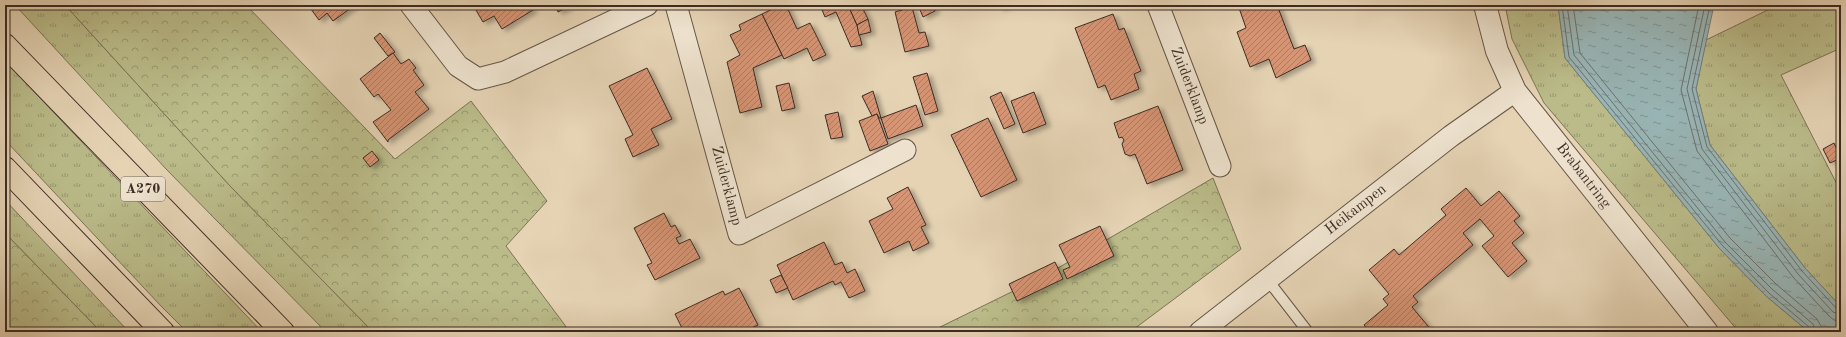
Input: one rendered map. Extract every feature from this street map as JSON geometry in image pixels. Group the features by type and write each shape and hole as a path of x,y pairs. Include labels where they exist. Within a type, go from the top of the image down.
{"highway":[{"name":"A270","path":"5,45 283,332"},
{"path":"5,168 163,332"}],"street":[{"path":"411,5 458,66 478,79 505,72 648,5"},
{"name":"Zuiderklamp","path":"676,5 739,234 905,150"},
{"name":"Zuiderklamp","path":"1158,5 1220,166"},
{"name":"Brabantring","path":"1485,5 1497,51 1515,91 1707,332"},
{"name":"Heikampen","path":"1200,332 1451,136 1515,91"}],"lane":[{"path":"1268,279 1308,332"}],"green space":[{"path":"15,5 65,5 231,187 373,332 326,332 167,170"},
{"path":"65,5 246,5 395,159 471,101 547,201 506,246 570,332 373,332 231,187"},
{"path":"1505,5 1558,5 1565,58 1719,248 1766,296 1809,332 1739,332 1544,103 1512,39"},
{"path":"1778,5 1841,5 1841,48 1781,75 1841,192 1841,307 1805,268 1710,145 1696,89 1706,40"},
{"path":"5,61 262,332 187,332 161,306 5,140"},
{"path":"1213,178 1241,249 1130,332 930,332 1046,275"},
{"path":"5,200 129,332 101,332 5,233"},
{"path":"5,233 101,332 5,332"}],"water":[{"path":"1558,5 1714,5 1696,89 1710,145 1805,268 1841,307 1841,332 1809,332 1766,296 1719,248 1565,58"}],"building":[{"path":"308,5 355,5 333,21 327,13 319,20"},
{"path":"473,5 530,5 533,10 502,29 494,16 483,22"},
{"path":"555,5 570,5 570,6 558,12"},
{"path":"781,5 786,5 797,29 810,23 826,55 813,61 807,48 784,59 762,14"},
{"path":"820,5 848,5 857,25 862,45 851,47 836,12 825,17"},
{"path":"848,5 861,5 868,19 857,25"},
{"path":"918,5 934,5 935,11 923,17"},
{"path":"999,5 1008,5 1000,8"},
{"path":"1238,5 1277,5 1294,49 1305,45 1311,60 1276,78 1269,59 1250,67 1237,32 1246,28"},
{"path":"912,7 919,33 925,32 929,46 905,52 895,12"},
{"path":"762,14 782,55 753,68 762,107 740,113 727,62 740,55 730,35 741,30 739,25"},
{"path":"1113,14 1119,30 1124,28 1141,71 1134,74 1139,89 1111,100 1105,85 1098,88 1075,28"},
{"path":"868,19 871,32 859,35 857,25"},
{"path":"380,33 395,52 388,56 374,38"},
{"path":"393,53 401,64 409,59 416,68 413,70 424,85 415,92 429,109 388,140 388,142 373,122 391,110 378,94 374,97 360,79"},
{"path":"647,68 672,119 651,129 659,145 633,157 625,139 633,135 609,86"},
{"path":"927,73 938,111 925,115 913,77"},
{"path":"789,83 795,108 782,111 776,86"},
{"path":"873,91 881,118 879,118 877,114 872,116 862,96"},
{"path":"1001,92 1015,124 1004,129 990,97"},
{"path":"1034,92 1046,124 1023,133 1011,101"},
{"path":"916,105 923,126 888,139 881,118"},
{"path":"1158,106 1183,170 1147,184 1135,154 1130,156 1125,154 1122,144 1124,140 1122,137 1119,138 1114,123"},
{"path":"838,112 843,137 831,139 825,115"},
{"path":"877,114 888,144 870,151 859,121"},
{"path":"988,118 1017,180 981,197 951,135"},
{"path":"1834,143 1841,158 1830,163 1823,149"},
{"path":"372,151 379,160 370,167 363,158"},
{"path":"908,187 926,225 921,227 929,243 913,251 909,241 884,253 869,221 893,209 887,198"},
{"path":"1466,188 1481,206 1499,191 1520,216 1514,221 1524,233 1512,243 1527,261 1508,277 1482,246 1494,236 1480,219 1463,233 1473,245 1413,296 1418,302 1412,307 1433,332 1370,332 1364,325 1388,305 1383,299 1389,294 1369,270 1394,249 1399,255 1446,215 1441,209"},
{"path":"664,213 671,227 675,225 681,236 676,238 679,244 690,239 700,258 655,280 647,265 652,263 634,228"},
{"path":"1100,226 1114,256 1067,279 1063,270 1070,267 1059,245"},
{"path":"824,242 835,265 842,262 847,273 855,269 865,291 849,298 841,282 835,285 833,281 793,300 777,265"},
{"path":"1055,262 1063,279 1017,301 1009,284"},
{"path":"781,275 788,288 776,293 770,280"},
{"path":"739,288 758,325 743,332 684,332 675,314 723,291 725,295"},
{"path":"1521,327 1525,332 1515,332"}]}
